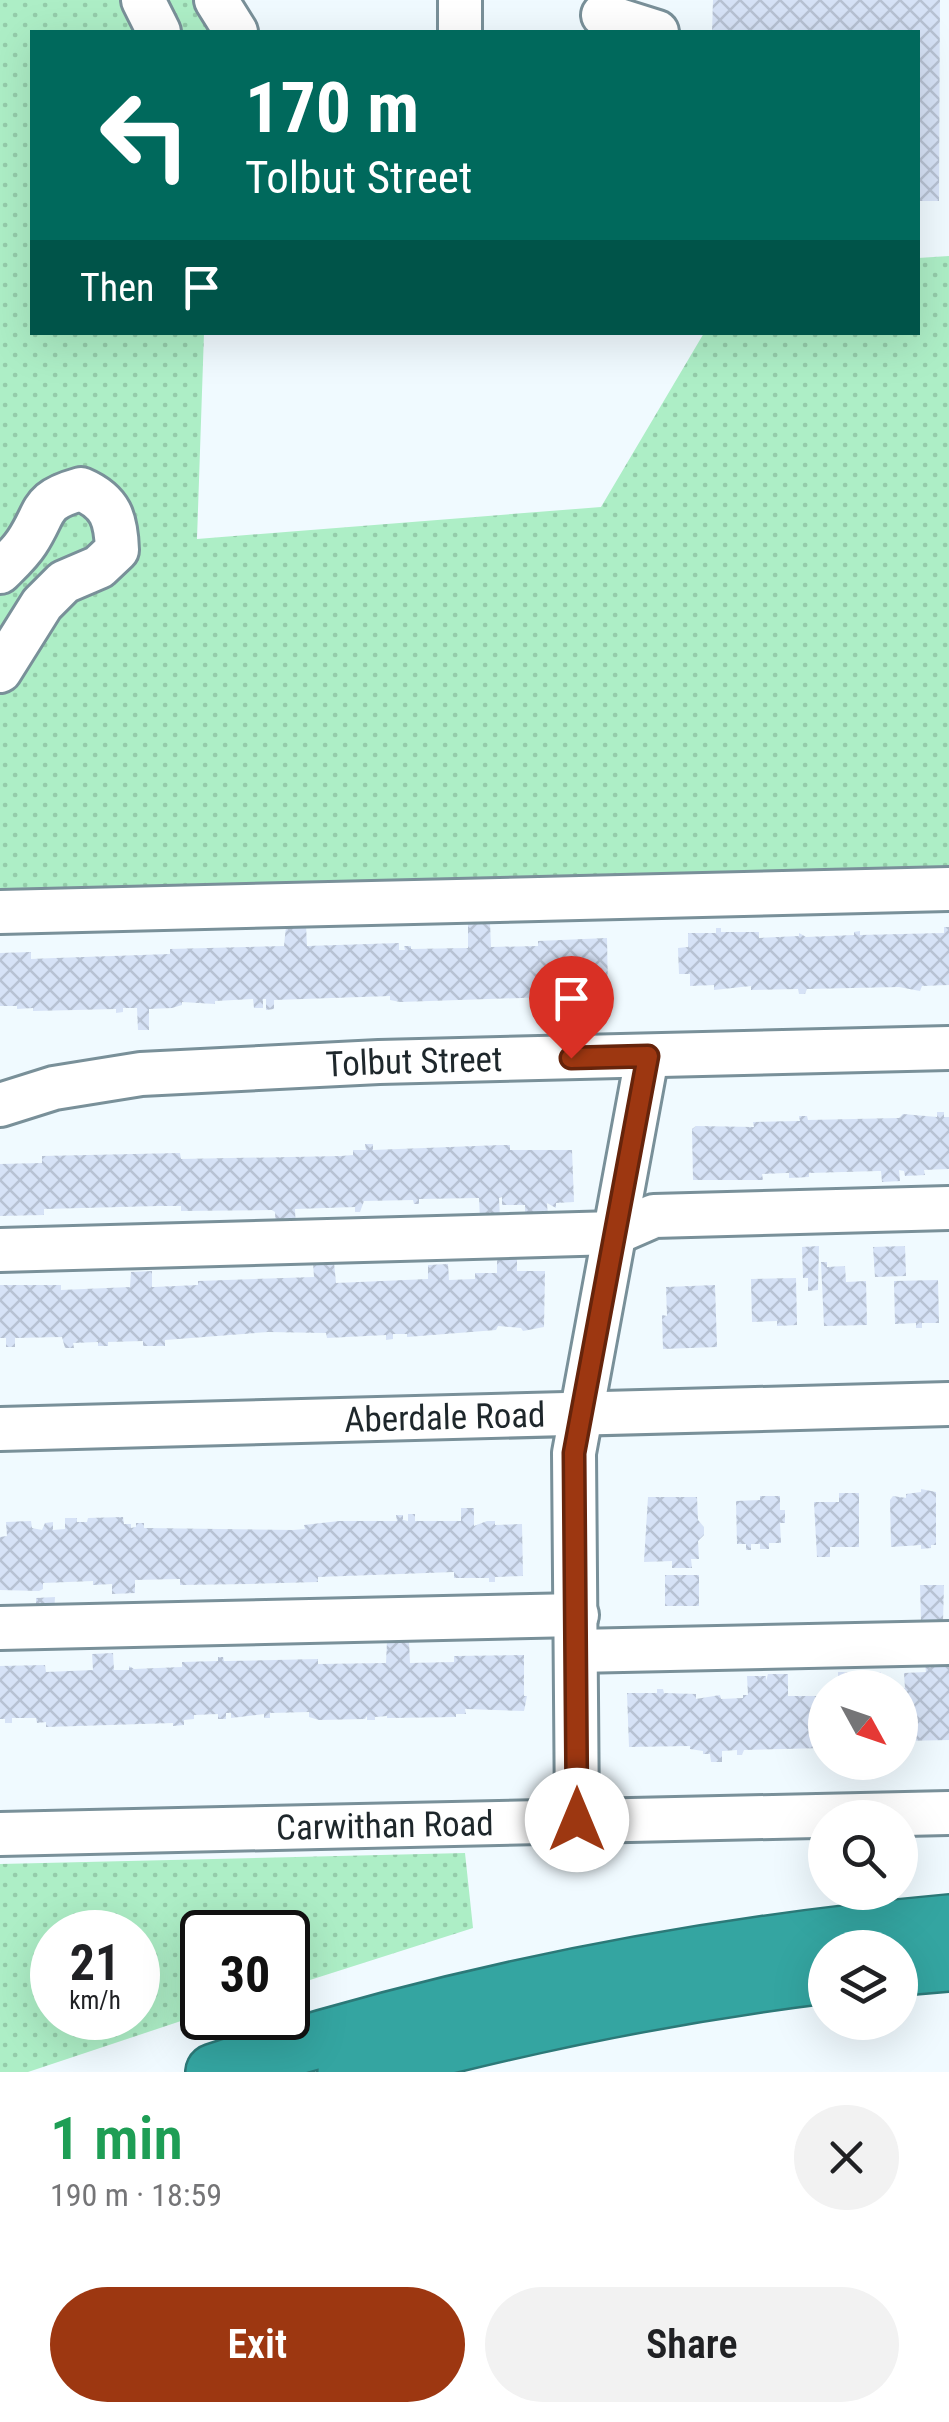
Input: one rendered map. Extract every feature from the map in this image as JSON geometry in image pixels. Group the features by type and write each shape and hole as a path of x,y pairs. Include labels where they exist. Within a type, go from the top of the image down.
{"highway":[{"path":"214,2072 374,2023 522,1986 747,1944 949,1923"},
{"path":"918,1966 949,1963"},
{"path":"346,2072 530,2025 716,1990 808,1977"}],"street":[{"path":"143,0 158,30"},
{"path":"216,0 235,30"},
{"path":"460,0 460,30"},
{"path":"604,16 650,30"},
{"path":"0,572 27,542 42,509 60,495 82,489 102,498 116,521 116,550 99,568 64,582 42,604 0,671"},
{"path":"0,912 949,889"},
{"name":"Tolbut Street","path":"0,1105 54,1088 140,1074 379,1062 949,1048"},
{"path":"577,1820 574,1453 648,1056"},
{"path":"0,1250 614,1233 654,1216 949,1208"},
{"name":"Aberdale Road","path":"0,1429 949,1404"},
{"path":"0,1628 577,1633 949,1642"},
{"name":"Carwithan Road","path":"0,1834 949,1813"}],"green space":[{"path":"0,0 215,0 214,30 30,30 30,335 204,335 197,539 601,507 703,335 920,335 920,258 949,256 949,884 0,930"},
{"path":"465,1853 473,1928 310,1980 310,1910 180,1910 180,2021 160,2028 160,1910 30,1910 30,2040 124,2040 28,2072 0,2072 0,1864"}],"building":[{"path":"713,0 940,0 939,201 920,201 920,30 712,30"},
{"path":"490,923 491,947 607,938 608,994 549,993 549,997 400,1002 390,1000 390,996 274,1000 274,1009 266,1010 266,999 263,1008 254,1008 253,999 215,1004 182,1002 172,1008 149,1009 149,1030 138,1030 137,1008 123,1008 123,1012 116,1013 116,1009 33,1011 0,1006 0,953 31,952 31,959 284,946 286,926 306,925 307,946 399,943 399,950 405,950 404,946 468,948 468,924"},
{"path":"944,927 949,927 949,985 922,986 920,991 899,987 807,989 805,994 799,994 798,989 751,990 751,986 714,990 714,985 690,986 690,974 679,974 678,948 688,947 688,933 716,933 716,928 721,928 721,932 759,932 759,938 799,933 806,937 854,935 860,931 860,935 944,933"},
{"path":"937,1112 949,1117 949,1169 905,1176 899,1170 900,1181 882,1182 881,1171 809,1173 809,1177 789,1178 789,1173 762,1174 763,1180 693,1180 692,1129 696,1126 754,1127 753,1122 800,1121 799,1116 807,1116 808,1120 899,1118 903,1114 937,1117"},
{"path":"365,1144 373,1144 373,1150 510,1145 510,1150 572,1150 574,1202 556,1203 556,1208 547,1203 548,1219 525,1220 525,1205 502,1205 502,1197 500,1220 480,1220 479,1198 419,1199 419,1204 413,1200 364,1201 360,1212 355,1212 355,1207 295,1209 296,1232 276,1233 272,1210 181,1211 181,1206 158,1206 44,1209 44,1215 0,1216 0,1164 42,1163 42,1156 341,1156 353,1155 353,1150 366,1150"},
{"path":"819,1246 818,1290 808,1291 808,1278 803,1278 802,1247"},
{"path":"905,1246 906,1276 875,1277 873,1247"},
{"path":"497,1255 517,1255 517,1271 545,1271 544,1327 523,1331 498,1326 496,1330 407,1337 393,1334 393,1339 386,1340 386,1335 327,1338 326,1333 268,1332 165,1340 165,1346 143,1346 143,1341 108,1342 108,1346 98,1346 98,1342 73,1343 74,1348 65,1348 62,1337 15,1338 15,1347 6,1347 6,1338 0,1338 0,1285 61,1285 61,1290 130,1287 131,1272 152,1271 152,1287 198,1285 198,1281 314,1277 313,1262 334,1262 336,1283 428,1279 428,1265 448,1264 449,1280 475,1279 475,1273 497,1273"},
{"path":"821,1262 827,1262 827,1267 845,1266 846,1282 866,1281 867,1325 824,1326"},
{"path":"796,1278 797,1325 752,1322 751,1279"},
{"path":"938,1280 939,1323 922,1323 922,1328 916,1328 916,1323 895,1324 894,1281"},
{"path":"715,1285 717,1347 663,1349 666,1287"},
{"path":"921,1489 936,1492 936,1545 921,1549 921,1545 891,1547 890,1500 893,1496 906,1498 906,1494"},
{"path":"839,1493 859,1493 859,1547 830,1547 830,1557 817,1557 814,1502 839,1502"},
{"path":"760,1496 780,1496 780,1510 785,1510 785,1523 780,1523 781,1543 769,1543 769,1549 751,1544 751,1550 746,1550 746,1544 737,1544 736,1501 760,1500"},
{"path":"648,1497 697,1497 698,1520 704,1535 698,1541 699,1559 691,1559 692,1568 672,1568 672,1561 644,1562"},
{"path":"461,1508 474,1508 474,1526 487,1521 495,1521 495,1525 522,1524 523,1576 495,1577 495,1582 489,1582 489,1578 454,1578 454,1572 249,1584 180,1585 180,1579 135,1580 135,1593 112,1594 112,1584 93,1585 93,1581 43,1583 39,1591 0,1590 0,1537 7,1536 6,1522 31,1521 32,1528 42,1530 45,1523 53,1522 53,1530 65,1529 65,1518 87,1522 88,1518 123,1517 124,1524 131,1524 131,1528 144,1523 144,1528 293,1530 339,1521 397,1521 396,1515 403,1515 403,1520 408,1521 408,1514 415,1514 415,1521 461,1521"},
{"path":"665,1575 699,1575 699,1606 665,1606"},
{"path":"920,1585 944,1585 943,1621 921,1622"},
{"path":"55,1597 54,1616 36,1617 36,1598"},
{"path":"387,1641 409,1641 410,1663 454,1662 454,1656 524,1655 524,1711 465,1709 466,1714 456,1717 387,1716 375,1720 367,1720 367,1716 319,1720 309,1717 309,1712 270,1713 270,1718 264,1718 264,1714 231,1718 231,1713 226,1713 226,1719 218,1719 218,1714 194,1715 194,1719 184,1720 184,1725 173,1726 46,1727 46,1722 37,1723 36,1718 12,1718 12,1723 0,1719 0,1666 45,1665 46,1672 93,1670 92,1654 113,1653 114,1670 129,1670 129,1666 182,1667 182,1662 218,1661 218,1657 224,1661 318,1659 318,1664 386,1663"},
{"path":"925,1665 949,1665 949,1740 918,1741 918,1672 926,1672"},
{"path":"768,1674 788,1674 788,1696 808,1696 808,1748 744,1750 742,1755 737,1755 737,1750 722,1751 722,1762 711,1762 710,1754 690,1746 629,1747 627,1693 657,1693 657,1689 663,1689 664,1693 696,1694 696,1699 720,1695 721,1699 743,1698 748,1695 747,1676 766,1676 766,1681"}],"route":[{"path":"571,1058 648,1056 574,1453 577,1820"}]}
